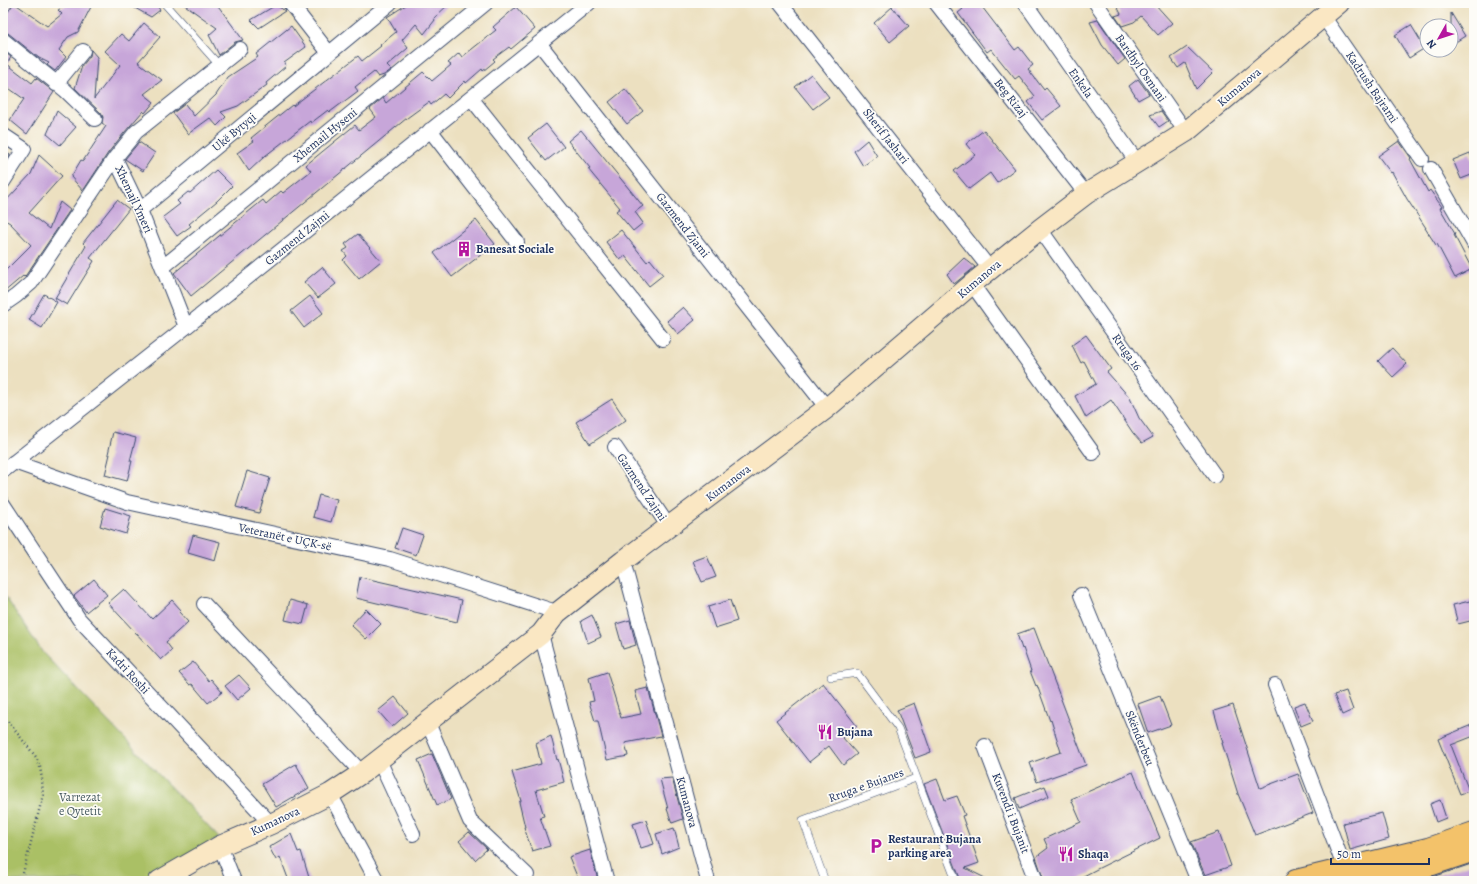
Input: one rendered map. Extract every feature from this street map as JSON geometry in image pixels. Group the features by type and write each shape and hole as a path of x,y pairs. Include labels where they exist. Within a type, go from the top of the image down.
{"main road":[{"name":"Kumanova","path":"160,881 220,846 271,824 330,794 362,773 541,634 557,613 623,561 827,408 972,284 1040,229 1086,194 1186,132 1339,3"},
{"path":"1296,881 1428,849 1474,833"},
{"path":"1363,881 1432,864 1474,850"}],"street":[{"path":"290,3 329,53"},
{"name":"Ukë Bytyqi","path":"140,210 390,3"},
{"name":"Xhemail Hyseni","path":"163,267 486,3"},
{"name":"Gazmend Zajmi","path":"8,466 186,327 589,3"},
{"name":"Sherif Jashari","path":"780,3 990,269"},
{"name":"Beg Rizaj","path":"936,3 1086,194"},
{"name":"Enkela","path":"1025,3 1137,162"},
{"name":"Bardhyl Osmani","path":"1096,3 1186,132"},
{"name":"Kadrush Bajrami","path":"1323,16 1426,164 1474,244"},
{"path":"3,40 65,90 95,119"},
{"name":"Gazmend Zjami","path":"539,43 827,408"},
{"name":"Xhemajl Ymeri","path":"186,327 140,210 115,158 136,132 240,49"},
{"path":"56,84 83,51"},
{"path":"471,98 663,339"},
{"path":"430,130 517,242"},
{"path":"3,135 24,150 3,182"},
{"path":"3,305 16,296 31,282 115,158"},
{"name":"Rruga 16","path":"1040,229 1215,476"},
{"path":"972,284 1093,453"},
{"name":"Gazmend Zajmi","path":"615,447 669,527"},
{"name":"Veteranët e UÇK-së","path":"8,466 127,502 390,559 543,607 557,613"},
{"name":"Kadri Roshi","path":"3,504 78,619 271,824"},
{"name":"Kumanova","path":"623,561 708,881"},
{"name":"Skënderbeu","path":"1081,595 1198,881"},
{"path":"204,604 362,773"},
{"path":"541,634 606,878"},
{"path":"1275,685 1345,869"},
{"path":"428,723 470,821 526,875"},
{"name":"Kuvendi i Bujanit","path":"986,746 1036,881"},
{"path":"379,760 413,834"},
{"path":"330,794 377,881"},
{"path":"220,846 234,881"}],"lane":[{"path":"164,3 219,65"},
{"path":"831,677 857,673 898,728 916,778"},
{"name":"Rruga e Bujanes","path":"825,881 803,820 916,778 956,881"}],"path":[{"path":"3,715 36,757 40,767 42,779 43,795 21,881"}],"green space":[{"name":"Varrezat e Qytetit","path":"3,593 43,653 219,838 143,881 3,881"}],"building":[{"path":"14,3 47,26 62,14 58,10 70,3 93,3 78,32 68,37 59,50 66,57 55,71 47,65 49,63 39,58 8,33 3,32 3,19"},
{"path":"126,3 155,3 160,10 151,17"},
{"path":"182,3 216,3 243,40 235,42 219,55 209,35 217,28"},
{"path":"409,3 450,3 434,18 435,20 424,34 416,24 402,40 408,48 387,66 391,70 378,77 374,72 355,87 358,91 330,112 328,110 311,123 310,121 265,156 249,171 237,153 254,141 251,138 292,105 293,106 358,56 362,61 381,46 380,45 396,32 387,17"},
{"path":"957,3 979,3 1015,50 1019,47 1033,65 1028,69 1044,90 1046,88 1061,106 1042,120 1028,102 1035,96 1019,76 1015,79 991,49 987,52 958,13 963,9"},
{"path":"1124,3 1154,3 1172,23 1158,35 1141,16 1134,22 1122,26 1115,16 1121,14 1118,8"},
{"path":"276,5 285,11 259,28 251,20"},
{"path":"516,7 535,29 511,49 509,47 493,59 495,61 483,71 482,69 466,83 465,81 448,98 444,94 431,105 429,102 407,118 191,296 174,273 263,200 266,204 281,191 283,193 311,171 306,165 355,125 359,130 376,117 370,109 383,98 386,103 423,72 432,81 451,65 448,63 459,53 462,57 496,30 493,27"},
{"path":"892,7 909,26 890,42 874,23"},
{"path":"1098,20 1125,59 1118,65 1102,45 1090,22"},
{"path":"144,23 160,37 138,62 162,80 144,94 154,102 145,113 143,111 108,153 83,191 71,177 81,160 83,161 106,126 102,123 103,117 101,113 75,88 82,66 90,56 91,50 97,57 94,99 120,65 105,51 121,34 129,41"},
{"path":"1411,25 1419,38 1419,52 1409,58 1395,35"},
{"path":"291,26 306,47 284,63 286,66 266,83 267,85 238,106 221,112 226,117 217,126 210,118 188,134 173,113 185,104 194,116 216,95 228,77 258,57 256,54"},
{"path":"1459,26 1465,36 1459,40"},
{"path":"1187,47 1213,72 1196,89 1185,63 1178,68 1171,58"},
{"path":"3,51 11,57 7,64 32,83 36,78 54,92 27,134 10,120 24,99 3,84"},
{"path":"811,74 829,97 813,109 795,87"},
{"path":"1138,79 1149,94 1138,100 1129,86"},
{"path":"625,89 643,111 627,124 609,102"},
{"path":"57,111 76,127 60,145 47,134"},
{"path":"1161,111 1168,121 1159,127 1150,115"},
{"path":"546,124 564,147 546,161 528,138"},
{"path":"581,130 643,206 635,212 643,223 633,231 616,211 620,208 588,169 590,168 568,141"},
{"path":"984,130 1015,169 997,183 990,173 969,189 954,171 975,155 966,144"},
{"path":"867,140 877,156 863,166 854,151"},
{"path":"1399,141 1411,158 1410,159 1428,192 1430,190 1442,207 1440,208 1455,234 1454,235 1472,269 1455,278 1437,244 1436,245 1425,228 1392,172 1391,173 1378,156"},
{"path":"139,142 155,153 143,171 125,159"},
{"path":"3,149 10,155 3,166"},
{"path":"1470,153 1474,163 1474,174 1461,179 1453,160"},
{"path":"39,155 62,176 29,213 49,229 60,202 70,210 26,275 3,293 3,273 31,245 10,223 3,219 3,204 31,174"},
{"path":"216,170 232,186 217,201 189,224 191,226 177,236 163,217 180,204 177,201 188,192 190,193"},
{"path":"117,200 129,209 90,258 94,261 67,305 55,298 86,246 83,243"},
{"name":"Banesat Sociale","path":"476,220 495,244 452,277 434,253"},
{"path":"621,230 647,262 650,259 663,275 649,286 625,256 620,260 606,242"},
{"path":"358,234 381,261 359,279 343,260 347,256 343,251 348,248 345,244"},
{"path":"964,258 975,267 954,284 947,274"},
{"path":"322,267 336,284 318,298 304,282"},
{"path":"44,294 57,302 42,328 29,320"},
{"path":"310,296 323,313 304,328 291,311"},
{"path":"683,307 695,320 678,334 667,321"},
{"path":"1086,335 1111,369 1107,372 1130,398 1139,418 1153,437 1142,443 1133,433 1111,400 1086,418 1075,396 1096,384 1084,361 1081,363 1072,345"},
{"path":"1392,348 1407,364 1393,377 1378,361"},
{"path":"612,399 626,420 590,444 576,422"},
{"path":"113,432 136,438 127,481 105,475"},
{"path":"247,471 270,478 259,513 236,507"},
{"path":"319,495 337,500 331,522 313,517"},
{"path":"105,508 131,516 126,534 100,526"},
{"path":"402,528 423,535 416,555 395,548"},
{"path":"193,535 220,542 215,561 188,553"},
{"path":"707,556 716,577 702,582 693,561"},
{"path":"360,577 462,600 457,622 356,598"},
{"path":"94,579 107,595 86,612 74,596"},
{"path":"124,589 152,619 172,600 181,610 179,612 188,622 166,642 172,650 161,660 108,603"},
{"path":"290,600 308,605 303,624 285,620"},
{"path":"730,600 737,621 715,628 708,607"},
{"path":"1474,600 1474,620 1458,624 1453,605"},
{"path":"366,609 381,624 366,639 351,625"},
{"path":"592,615 601,637 588,643 581,621"},
{"path":"630,620 636,645 623,649 616,624"},
{"path":"1034,628 1086,765 1037,782 1030,763 1061,752 1051,720 1050,721 1037,685 1036,686 1030,671 1017,634"},
{"path":"193,662 209,681 211,679 222,692 208,703 192,684 190,685 179,673"},
{"path":"607,672 621,718 641,714 635,691 648,688 661,736 625,743 628,756 607,760 598,721 595,721 589,702 594,701 589,678"},
{"path":"239,675 251,688 237,700 225,686"},
{"path":"823,683 857,726 843,738 857,754 843,765 829,746 809,762 776,720"},
{"path":"1346,691 1353,710 1342,715 1334,695"},
{"path":"1160,696 1171,725 1148,733 1138,704"},
{"path":"395,697 408,713 392,727 378,711"},
{"path":"1305,702 1313,721 1301,726 1294,706"},
{"path":"914,703 931,752 915,758 897,710"},
{"path":"1233,705 1260,788 1298,774 1313,813 1255,835 1238,794 1222,743 1214,711"},
{"path":"1474,724 1474,736 1451,745 1469,791 1460,794 1438,739"},
{"path":"551,736 564,782 536,790 544,816 540,817 550,846 532,851 524,827 519,802 521,801 512,772 541,764 536,743"},
{"path":"432,754 451,799 437,805 418,760"},
{"path":"296,764 309,788 276,807 262,784"},
{"path":"1133,772 1160,838 1074,881 1044,881 1036,857 1048,848 1044,839 1081,822 1071,799"},
{"path":"672,778 683,819 672,823 660,779"},
{"path":"937,779 945,800 957,796 965,815 962,816 979,863 965,868 991,881 961,881 924,784"},
{"path":"1045,786 1049,796 1019,809 1015,798"},
{"path":"1440,800 1446,818 1436,822 1430,804"},
{"path":"1382,813 1389,839 1350,850 1343,823"},
{"path":"646,820 654,844 641,848 633,824"},
{"path":"674,828 679,847 662,854 656,834"},
{"path":"469,832 487,849 475,860 459,841"},
{"path":"1219,832 1231,866 1205,875 1191,842"},
{"path":"291,834 298,852 301,851 310,881 289,881 280,857 276,860 269,847"},
{"path":"590,850 598,880 579,881 569,857"},
{"path":"1474,863 1474,881 1415,881 1436,876"}],"place":[{"name":"Banesat Sociale","path":"464,249"},
{"name":"Bujana","path":"825,732"},
{"name":"Restaurant Bujana parking area","path":"876,846"},
{"name":"Shaqa","path":"1066,854"}]}
